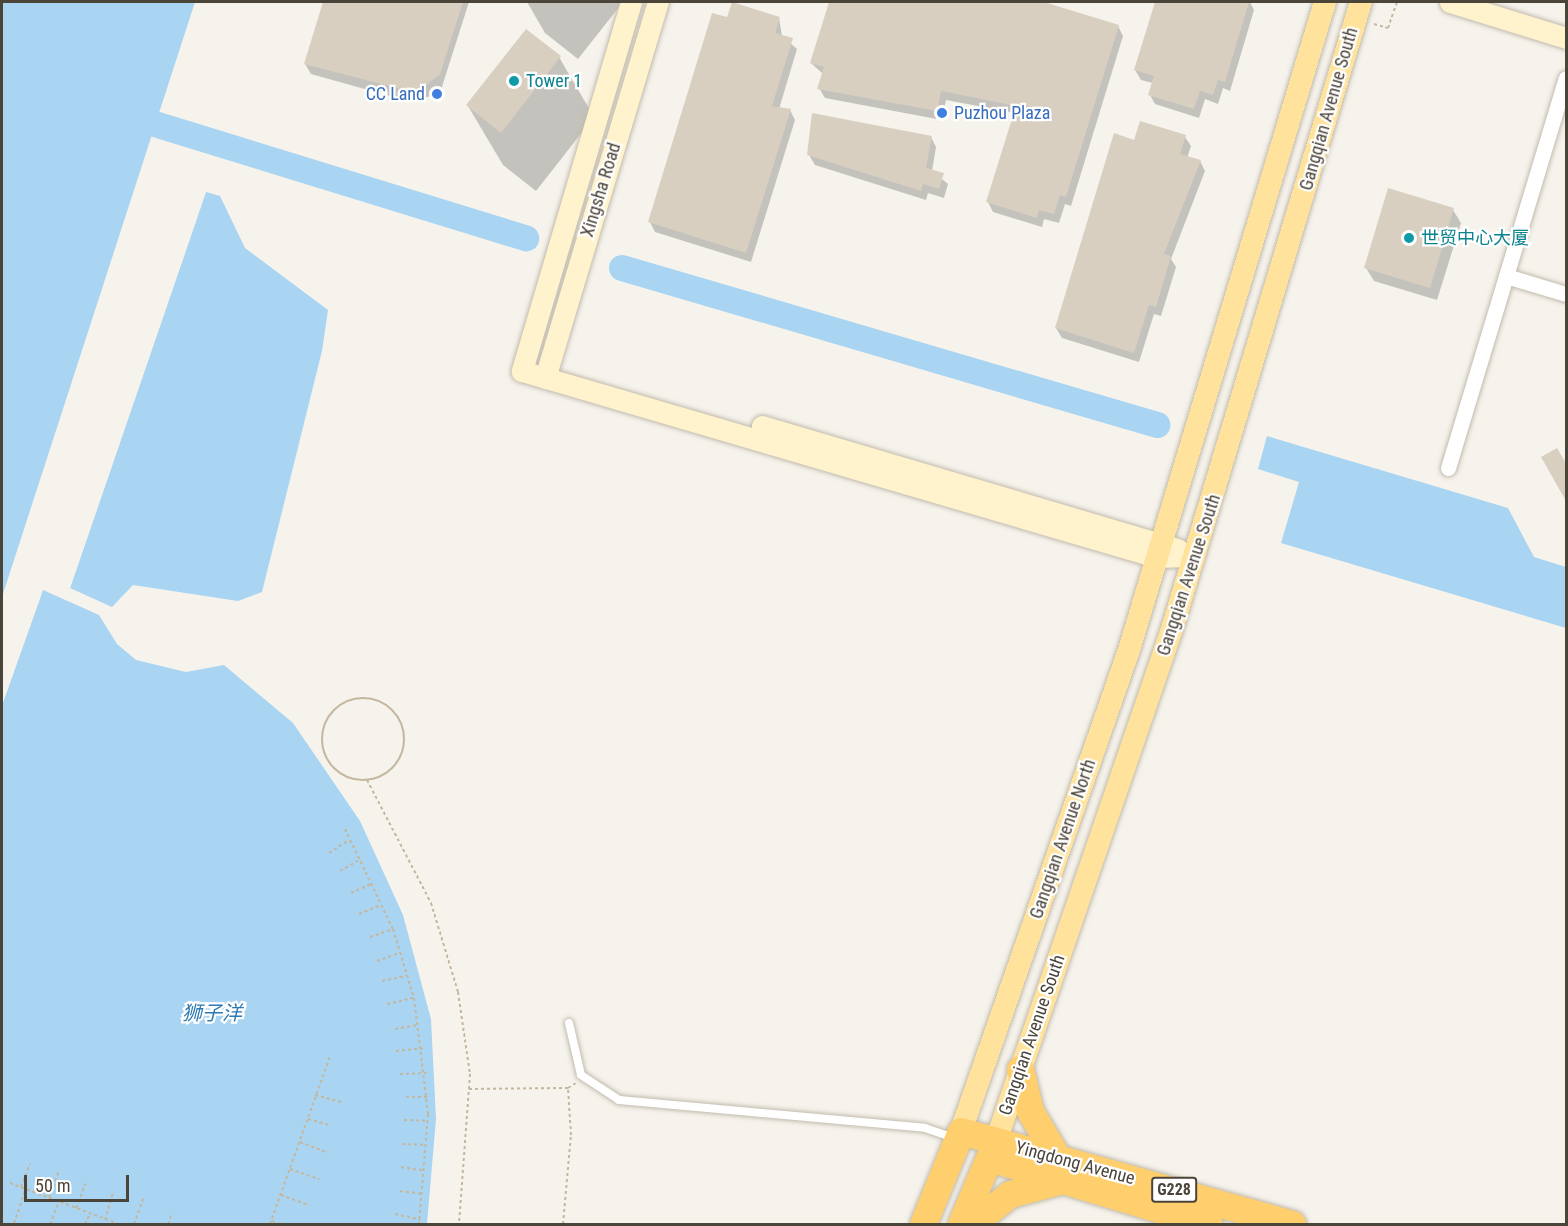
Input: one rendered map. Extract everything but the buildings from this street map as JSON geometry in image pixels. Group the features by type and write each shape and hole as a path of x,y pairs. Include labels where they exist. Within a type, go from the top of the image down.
{"highway":[{"path":"1020,1069 1029,1111 1056,1155"},
{"name":"Yingdong Avenue","path":"958,1139 992,1149 1066,1180 1209,1224"},
{"name":"Gangqian Avenue North","path":"923,1224 958,1139"},
{"name":"Yingdong Avenue","path":"992,1149 1056,1155 1292,1224"},
{"path":"961,1224 992,1149"},
{"path":"972,1224 1010,1194 1066,1180"}],"main road":[{"name":"Gangqian Avenue South","path":"1191,448 1324,2"},
{"name":"Gangqian Avenue South","path":"992,1149 1037,1023 1194,556 1361,2"},
{"name":"Gangqian Avenue North","path":"958,1139 1160,550 1191,448"},
{"path":"1003,1011 1037,1023"}],"street":[{"name":"Xingsha Road","path":"631,2 523,364 547,371 658,2"},
{"path":"1450,2 1566,38"},
{"path":"1448,468 1566,78"},
{"path":"1506,276 1566,294"},
{"path":"547,371 1160,550 1194,556"}],"lane":[{"path":"569,1023 585,1078 619,1100 924,1128 958,1139"}],"path":[{"path":"1372,23 1388,28 1397,2"},
{"path":"367,780 397,763 405,738 396,713 385,704 357,697 332,710 323,729 323,750 338,772 367,780 416,868 447,949 466,1033 470,1089 459,1224"},
{"path":"345,829 373,883 393,929 414,998 426,1073 428,1121 424,1194 419,1224"},
{"path":"329,853 351,839"},
{"path":"340,872 361,859"},
{"path":"351,893 373,883"},
{"path":"359,914 382,904"},
{"path":"370,937 393,929"},
{"path":"377,961 400,953"},
{"path":"382,981 407,975"},
{"path":"387,1004 414,998"},
{"path":"395,1029 419,1025"},
{"path":"396,1051 423,1048"},
{"path":"281,1224 271,1223 330,1056"},
{"path":"400,1074 426,1073"},
{"path":"470,1089 568,1088 585,1078"},
{"path":"563,1224 571,1135 568,1088"},
{"path":"315,1095 341,1102"},
{"path":"406,1097 427,1097"},
{"path":"307,1118 329,1125"},
{"path":"404,1120 428,1121"},
{"path":"299,1142 328,1153"},
{"path":"402,1144 426,1146"},
{"path":"21,1187 30,1164"},
{"path":"401,1167 425,1171"},
{"path":"290,1169 319,1179"},
{"path":"49,1198 58,1173"},
{"path":"9,1183 119,1224"},
{"path":"76,1208 85,1184"},
{"path":"14,1222 26,1189"},
{"path":"400,1191 424,1194"},
{"path":"105,1220 113,1192"},
{"path":"281,1196 309,1205"},
{"path":"134,1224 143,1199"},
{"path":"50,1224 59,1202"},
{"path":"85,1224 90,1214"},
{"path":"395,1214 420,1220"},
{"path":"168,1224 171,1215"}],"water":[{"path":"2,2 195,2 2,597"},
{"path":"206,192 220,196 245,248 328,310 322,351 262,592 238,601 133,585 112,607 70,588"},
{"path":"1267,436 1508,508 1534,557 1566,567 1566,628 1281,543 1299,482 1258,469"},
{"name":"狮子洋","path":"43,590 99,615 117,644 136,660 186,672 224,665 293,723 360,821 403,915 431,1019 436,1119 427,1224 2,1224 2,705"}],"pier":[{"path":"207,189 70,588 67,586"},
{"path":"103,293 4,598 2,600"},
{"path":"44,587 2,705 2,696"}],"waterway":[{"path":"122,114 526,238"},
{"path":"622,268 1157,425"}],"place":[{"name":"Tower 1","path":"514,81"},
{"name":"CC Land","path":"437,94"},
{"name":"Puzhou Plaza","path":"942,113"},
{"name":"世贸中心大厦","path":"1409,238"}]}
